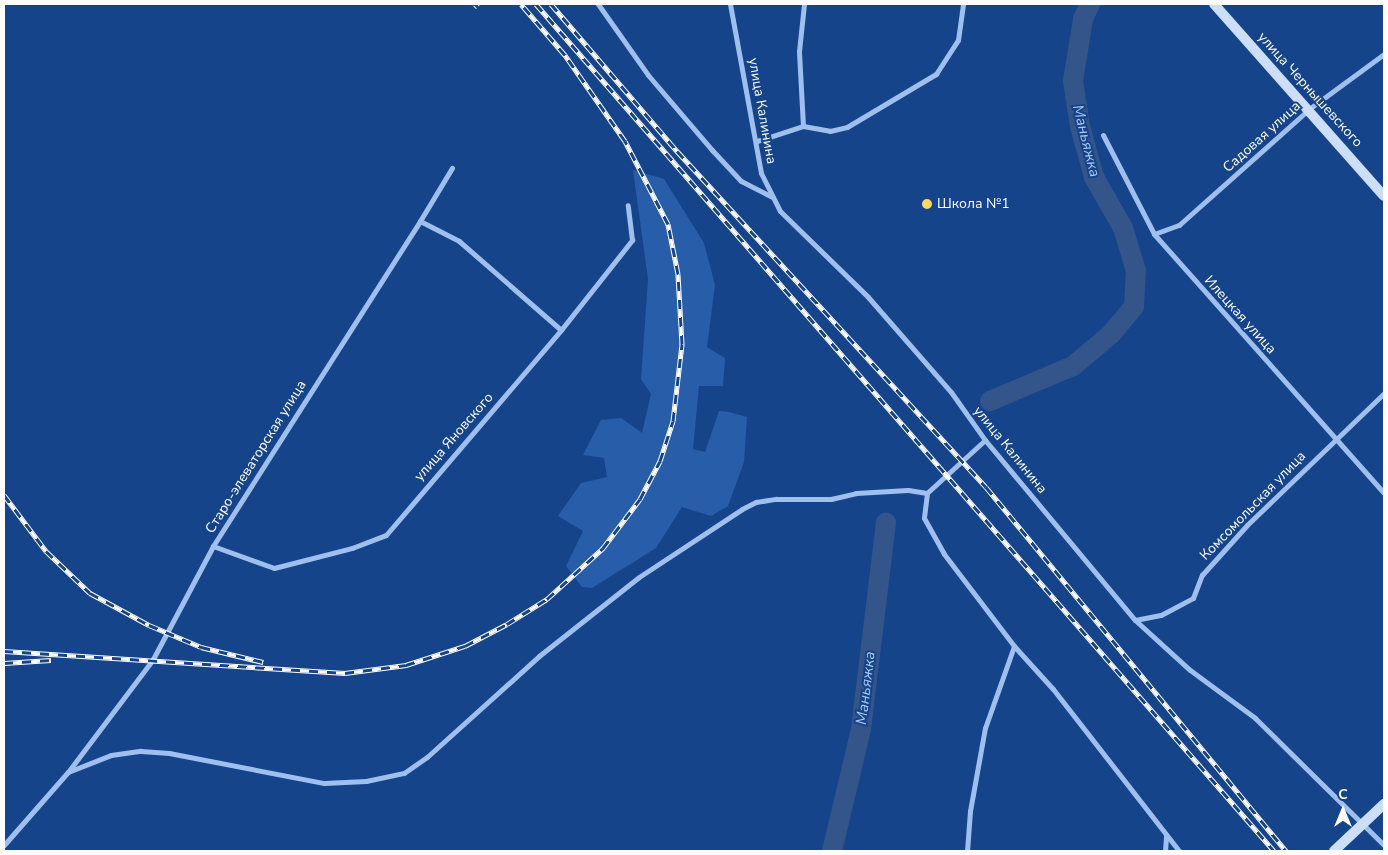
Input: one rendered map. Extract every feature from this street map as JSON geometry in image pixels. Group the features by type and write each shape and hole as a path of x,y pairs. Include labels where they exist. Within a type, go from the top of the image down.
{"street":[{"path":"598,4 648,75 712,150 741,181 771,196"},
{"name":"улица Калинина","path":"730,4 757,141 761,173 780,211 868,297 951,392 985,440 1135,620 1190,670 1255,718 1364,823 1384,845"},
{"path":"803,126 799,51 804,4"},
{"path":"757,141 803,126 830,131 847,127 936,74 958,40 963,4"},
{"name":"улица Чернышевского","path":"1214,4 1384,196"},
{"name":"Садовая улица","path":"1154,234 1179,225 1308,109 1384,54"},
{"name":"Илецкая улица","path":"1103,135 1154,234 1384,494"},
{"name":"Старо-элеваторская улица","path":"4,845 68,772 153,659 213,546 452,168"},
{"name":"улица Яновского","path":"213,546 274,568 352,548 386,535 561,330 632,240 628,205"},
{"path":"420,221 459,241 561,330"},
{"name":"Комсомольская улица","path":"1135,620 1161,615 1193,598 1202,575 1335,438 1384,393"},
{"path":"985,440 927,493 924,518 944,554 1014,646 1053,689 1178,851"},
{"path":"68,772 111,755 141,751 169,753 324,783 366,781 404,773 428,757 539,656 639,577 742,509 756,502 776,498 831,499 856,493 908,490 927,493"},
{"path":"967,851 970,811 986,728 1014,646"},
{"path":"1334,851 1384,804"},
{"path":"1165,851 1166,835"}],"shaded area":[{"path":"633,170 664,179 704,243 715,285 707,347 725,358 723,386 699,386 693,449 705,452 719,411 729,412 747,417 744,462 728,506 711,516 682,507 656,548 592,588 582,587 566,566 583,531 558,516 581,483 607,477 604,458 583,455 601,420 621,418 642,433 651,394 641,379 648,279"}],"waterway":[{"name":"Маньяжка","path":"990,401 1073,366 1111,334 1134,307 1136,271 1123,228 1094,177 1080,126 1073,81 1083,19 1090,4"},
{"name":"Маньяжка","path":"832,851 861,729 886,523"}],"railway":[{"path":"475,4 478,7"},
{"path":"4,651 345,673 406,665 465,646 507,624 547,599 603,548 640,499 660,461 673,421 682,344 678,274 668,224 625,141 565,55 521,4"},
{"path":"536,4 1274,851"},
{"path":"551,4 677,151 986,487 1286,851"},
{"path":"4,495 46,551 90,593 149,625 201,647 263,662"},
{"path":"4,663 51,660"}],"place":[{"name":"Школа №1","path":"927,204"}]}
